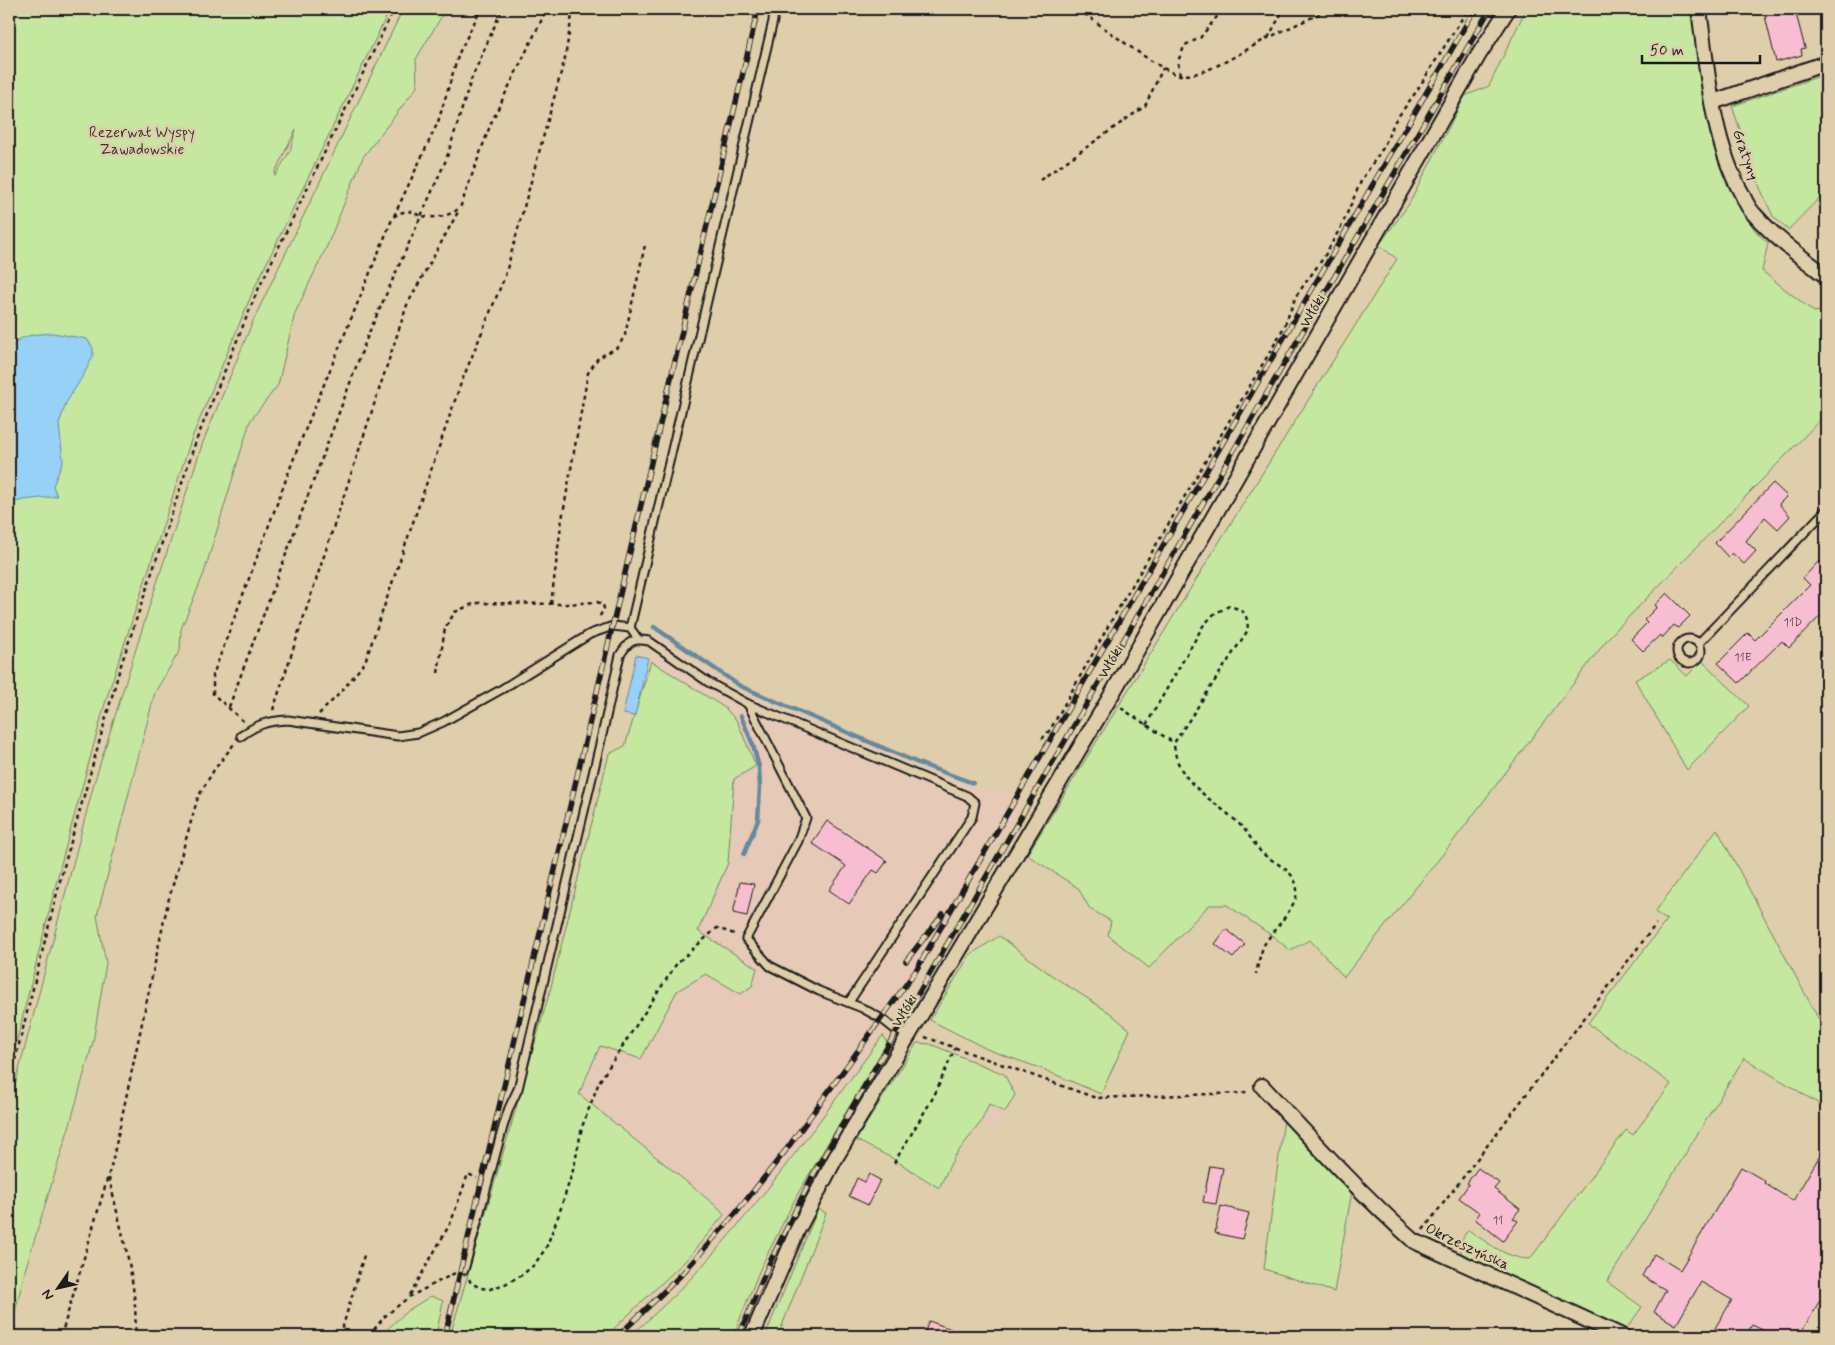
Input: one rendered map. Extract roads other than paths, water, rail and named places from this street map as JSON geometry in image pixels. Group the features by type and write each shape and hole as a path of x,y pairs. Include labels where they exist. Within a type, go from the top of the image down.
{"street":[{"name":"Włóki","path":"752,1336 804,1215 858,1119 1109,699 1478,56 1508,9"},
{"name":"Gratyny","path":"1699,9 1713,102 1726,157 1736,183 1752,213 1788,247 1826,276"},
{"path":"1713,102 1826,63"},
{"name":"Okrzeszyńska","path":"1262,1086 1324,1153 1414,1241 1622,1336"}],"lane":[{"path":"630,628 773,21 774,9"},
{"path":"1699,643 1826,510"},
{"path":"241,736 269,720 288,720 398,736 418,733 443,722 502,689 590,634 613,626 630,628 638,639"},
{"path":"464,1270 503,1127 518,1089 620,655 627,644 638,639 649,641 708,682 748,704 967,796 974,803 972,817 849,1002"},
{"path":"748,704 806,818 798,840 746,939 770,966 819,991 849,1002 882,1019 897,1031 911,1032"}],"water":[{"path":"53,333 87,339 93,348 93,356 66,403 59,424 63,461 53,486 57,496 9,504 9,363 11,350 14,344 22,338"},
{"path":"636,655 648,658 635,716 623,714"}],"waterway":[{"path":"654,627 740,686 918,763 973,783"},
{"path":"741,716 753,745 759,767 760,787 758,820 744,854"}],"railway":[{"path":"445,1336 758,9"},
{"path":"1433,82 1475,9"},
{"path":"739,1336 769,1264 813,1175 1490,9"},
{"path":"618,1336 681,1275 736,1213 786,1150 915,972 1436,76"},
{"path":"906,961 943,914"}],"park label":[{"name":"Rezerwat Wyspy Zawadowskie","path":"142,142"}]}
